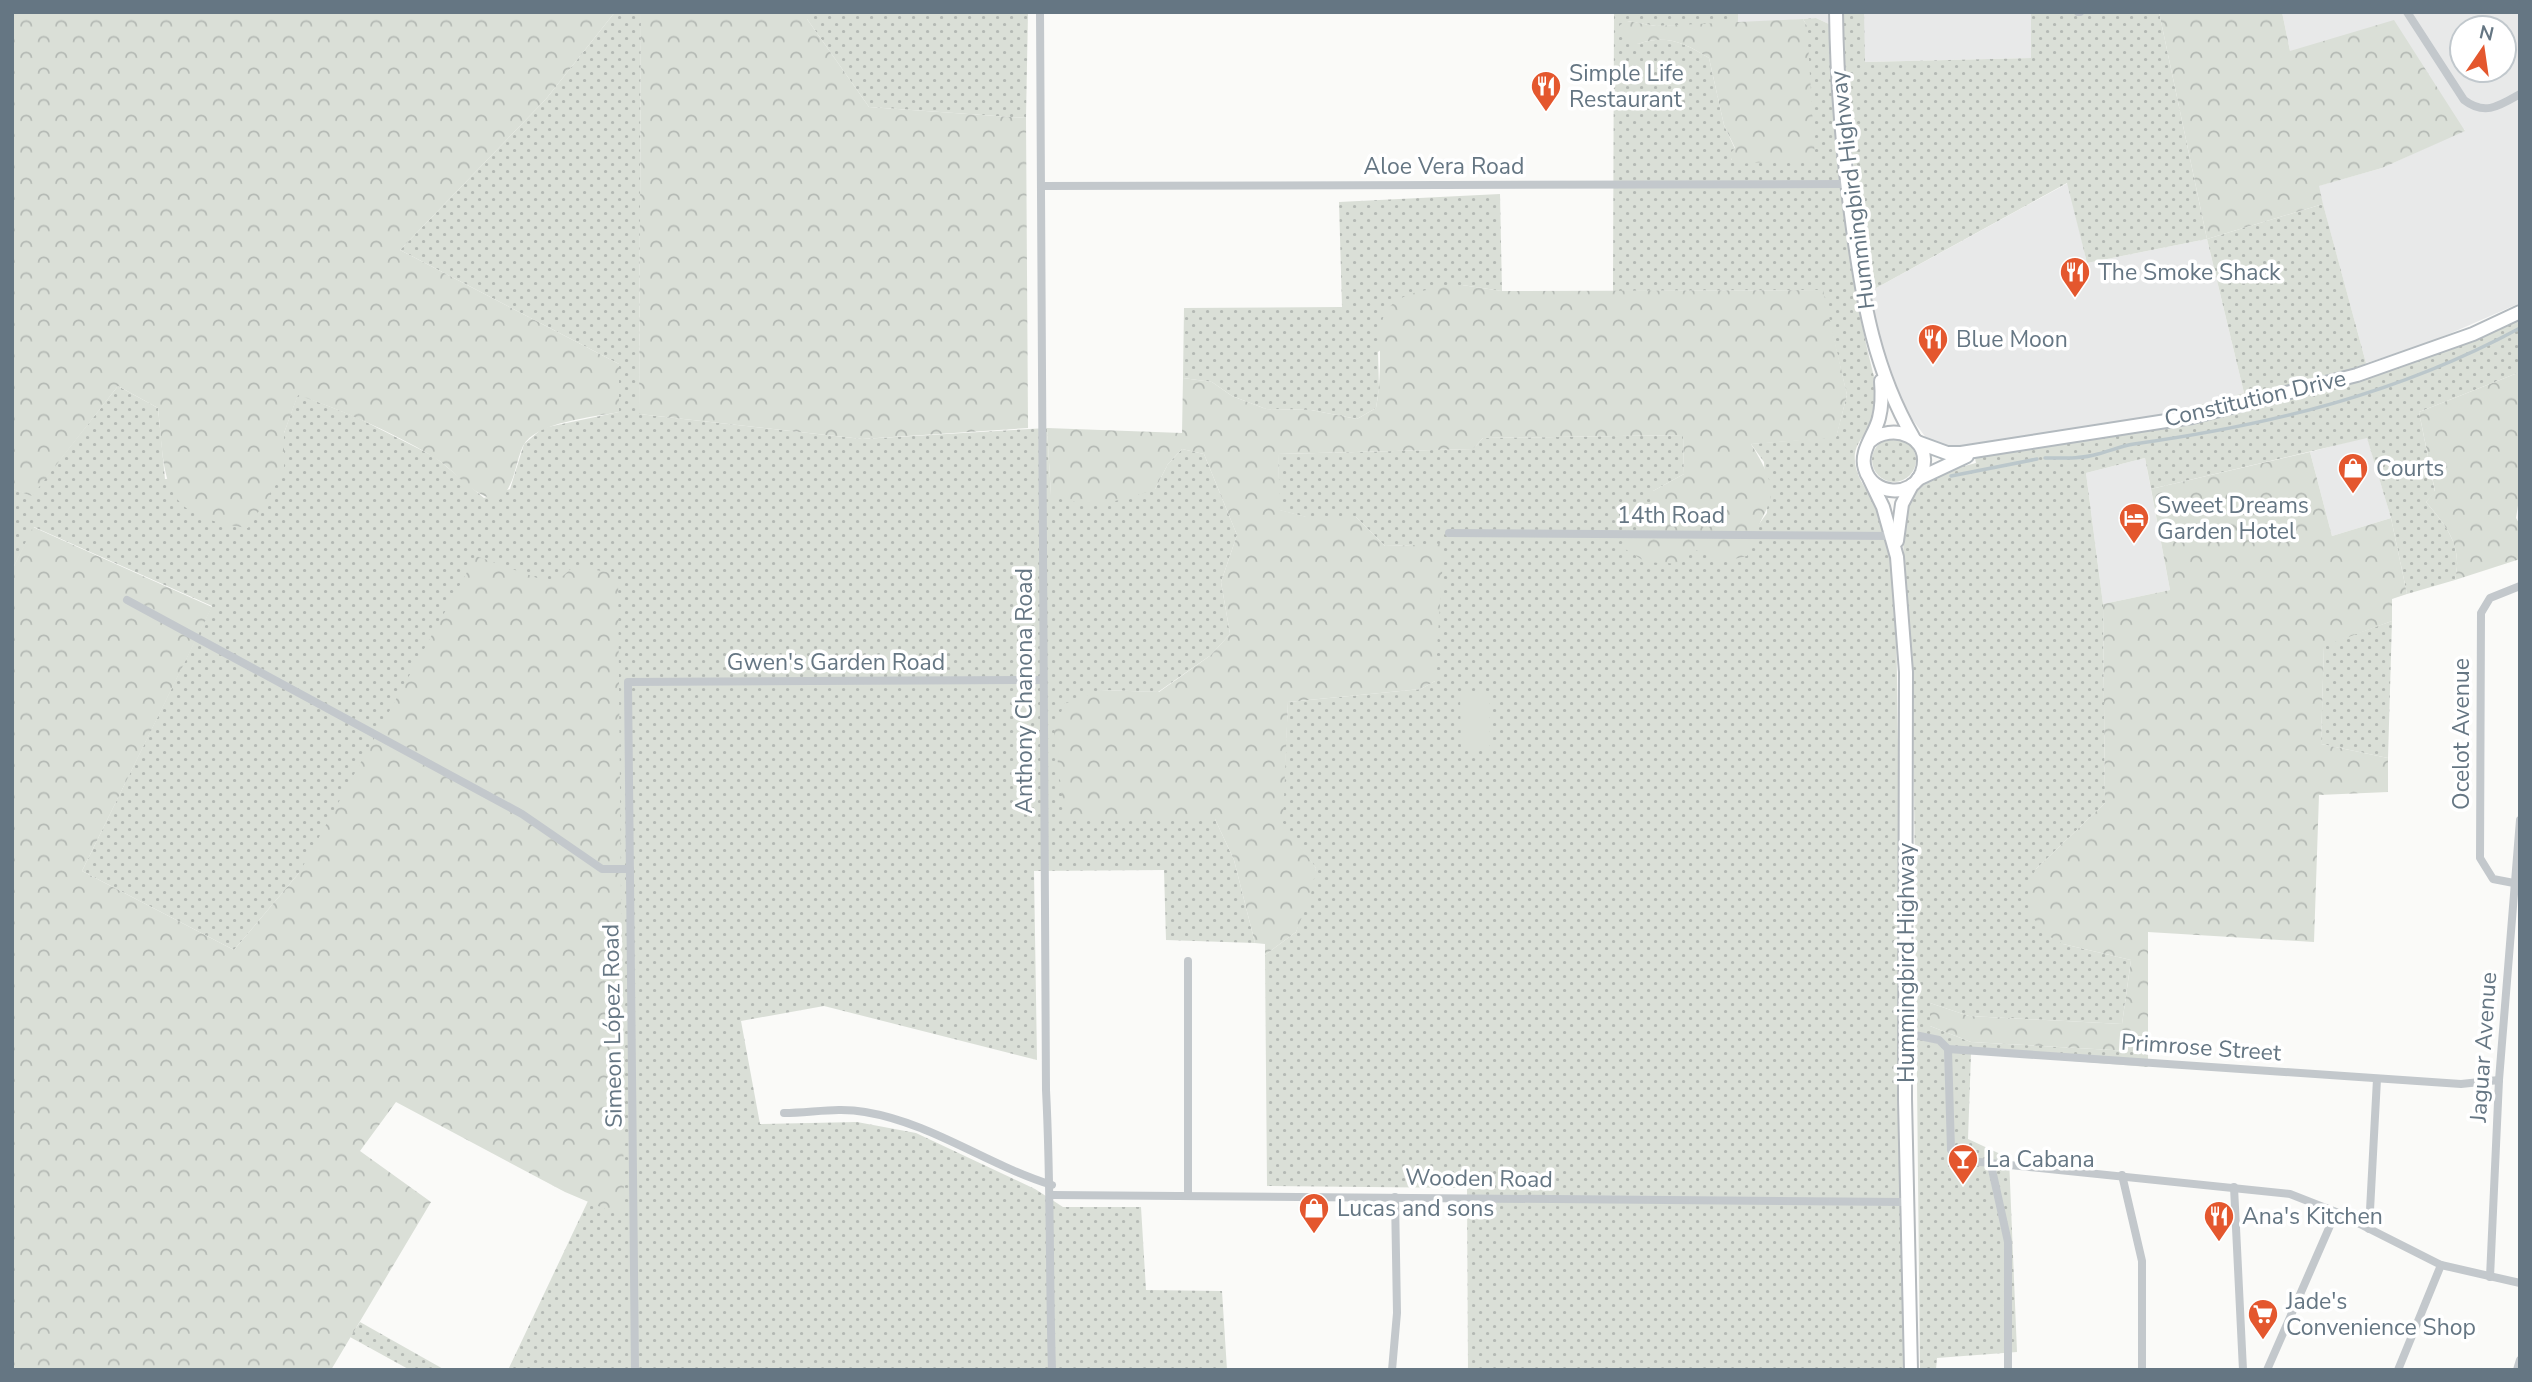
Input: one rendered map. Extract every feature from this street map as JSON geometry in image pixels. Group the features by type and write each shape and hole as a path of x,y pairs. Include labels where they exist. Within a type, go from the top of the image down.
{"main road":[{"name":"Hummingbird Highway","path":"1836,12 1837,85 1847,184 1864,308 1879,366 1882,403 1869,442"},
{"name":"Constitution Drive","path":"1915,439 1947,453 1981,451 2192,416 2357,375 2473,334 2520,313"},
{"name":"Hummingbird Highway","path":"1879,366 1915,439"},
{"path":"1895,431 1915,439 1924,460 1915,482 1895,491 1877,486 1870,480 1863,461 1869,442 1876,436 1895,431"},
{"name":"Constitution Drive","path":"1915,482 1981,451"},
{"name":"Hummingbird Highway","path":"1870,480 1883,507 1897,557"},
{"name":"Hummingbird Highway","path":"1911,1370 1906,1202 1906,672 1897,557 1899,516 1915,482"}],"street":[{"name":"Anthony Chanona Road","path":"1040,12 1046,1090 1052,1185 1048,1220 1052,1370"},
{"path":"2407,12 2464,100 2477,110 2493,109 2520,94"},
{"name":"Aloe Vera Road","path":"1041,186 1847,184"},
{"name":"14th Road","path":"1449,533 1892,536"},
{"name":"Ocelot Avenue","path":"2517,884 2493,879 2480,858 2481,613 2490,598 2520,586"},
{"path":"127,600 522,814 602,869 630,869"},
{"name":"Gwen's Garden Road","path":"628,682 1043,680"},
{"name":"Simeon López Road","path":"628,682 635,1370"},
{"name":"Jaguar Avenue","path":"2490,1277 2499,1080 2517,884 2520,821"},
{"path":"1188,961 1188,1195"},
{"name":"Primrose Street","path":"1905,1033 1939,1040 1948,1049 2461,1084 2499,1080"},
{"path":"1948,1049 1951,1150 1961,1160 2290,1194 2336,1212 2441,1265 2520,1283"},
{"path":"2369,1229 2377,1079"},
{"path":"784,1113 843,1110 887,1116 916,1125 1011,1171 1052,1185"},
{"path":"1991,1165 2008,1241 2008,1370"},
{"path":"2122,1175 2142,1261 2142,1370"},
{"path":"2234,1187 2243,1370"},
{"name":"Wooden Road","path":"1052,1195 1906,1202"},
{"path":"1392,1370 1397,1313 1395,1196"},
{"path":"2267,1370 2336,1212"},
{"path":"2398,1370 2441,1265"},
{"path":"2517,1370 2520,1360"}],"shaded area":[{"path":"1738,12 1828,12 1829,24 1816,18 1738,24"},
{"path":"1864,12 2031,12 2031,58 1864,62"},
{"path":"2282,12 2520,12 2520,303 2426,344 2366,363 2318,186 2382,168 2465,130 2290,51"},
{"path":"2068,183 2087,263 2207,239 2244,393 2126,424 1959,451 1927,439 1899,402 1875,331 1869,292"},
{"path":"2367,437 2391,518 2332,536 2310,452"},
{"path":"2145,458 2170,590 2103,604 2086,473"}],"green space":[{"path":"12,12 615,12 546,99 400,250 619,364 619,412 552,426 530,438 520,453 509,488 499,500 480,494 441,462 400,438 298,395 284,433 284,472 248,528 219,523 198,515 183,505 173,492 167,476 158,408 118,386 32,496 12,489"},
{"path":"615,12 641,12 639,414 862,439 1047,428 1051,495 1155,489 1168,464 1182,449 1204,454 1237,535 1221,582 1230,634 1211,655 1158,692 1101,690 1065,819 1215,819 1234,860 1255,943 1166,940 1164,870 1034,871 1037,1060 824,1006 741,1021 760,1124 857,1122 916,1133 1035,1189 1063,1207 1141,1207 1146,1290 1222,1291 1227,1370 508,1370 588,1201 624,1216 299,873 234,950 82,871 212,606 34,527 12,570 12,489 32,495 118,386 158,408 165,479 284,472 284,433 298,394 356,417 435,457 484,498 510,489 524,444 543,428 619,412 619,364 400,250 546,99"},
{"path":"641,12 807,12 807,19 869,107 1026,118 1028,428 862,439 639,414"},
{"path":"807,12 1028,12 1026,118 869,107 807,19"},
{"path":"1614,12 1738,12 1738,24 1656,26 1627,21 1638,44 1666,40 1692,48 1709,58 1724,125 1735,149 1731,160 1807,26 1803,19 1816,18 1829,24 1843,204 1856,293 1876,392 1873,418 1858,445 1855,461 1858,475 1880,514 1896,609 1907,1370 1468,1370 1467,1188 1267,1186 1265,955 1296,932 1316,868 1282,824 1288,702 1421,689 1435,681 1417,545 1385,546 1356,517 1306,517 1279,510 1278,454 1473,449 1483,438 1683,435 1684,474 1653,491 1690,548 1754,531 1767,513 1764,462 1751,444 1836,437 1847,395 1822,290 1613,291"},
{"path":"1843,12 1864,12 1865,62 2031,58 2031,12 2159,12 2207,239 2087,263 2067,183 1869,292 1847,113"},
{"path":"2159,12 2282,12 2290,51 2394,20 2465,131 2382,168 2319,186 2323,204 2207,239"},
{"path":"1803,19 1807,26 1815,159 1735,164 1729,155 1735,148 1724,125 1709,58 1692,48 1666,40 1638,44 1619,30 1620,25 1627,21 1656,26"},
{"path":"1500,194 1502,291 1462,285 1378,352 1379,389 1376,408 1357,419 1311,410 1266,409 1232,396 1212,382 1183,378 1184,308 1342,307 1339,202"},
{"path":"2323,204 2366,363 2358,373 2520,312 2520,372 2419,412 2435,492 2426,502 2447,529 2455,547 2457,568 2455,580 2407,594 2391,518 2367,438 2151,489 2145,458 2086,473 2103,604 2105,803 2036,869 2063,944 2131,960 2122,1024 1969,1016 1930,1003 1930,1026 1971,1042 2148,1052 2148,1067 1971,1053 1968,1139 2009,1158 2017,1352 1937,1358 1936,1370 1920,1370 1913,696 1902,527 1905,513 1910,501 1927,483 1950,471 1976,463 1973,448 2126,424 2244,393 2207,239"},
{"path":"1462,285 1502,291 1823,290 1847,395 1836,438 1751,444 1769,479 1771,491 1770,501 1747,556 1725,561 1690,548 1680,564 1646,562 1625,549 1633,533 1646,531 1653,491 1684,474 1683,435 1483,438 1473,449 1278,454 1280,510 1307,517 1356,517 1385,546 1444,544 1435,681 1421,689 1288,702 1283,823 1316,868 1311,894 1296,932 1265,955 1265,944 1255,943 1234,860 1215,819 1065,819 1054,732 1064,704 1101,690 1159,692 1211,655 1230,634 1221,582 1237,535 1204,454 1182,449 1168,464 1155,489 1128,498 1103,503 1065,500 1051,496 1047,428 1182,433 1183,378 1212,382 1232,396 1266,409 1311,410 1357,419 1376,408 1380,336 1383,320 1390,307 1403,297"},
{"path":"2520,372 2520,493 2516,518 2520,525 2520,559 2455,580 2455,547 2447,529 2426,502 2435,491 2419,412"},
{"path":"1894,438 1910,444 1916,460 1910,476 1894,482 1878,476 1872,460 1878,444"},
{"path":"2310,452 2332,536 2391,518 2407,594 2392,599 2392,621 2324,646 2321,744 2388,758 2388,792 2319,795 2314,942 2148,932 2148,1052 1971,1042 1930,1026 1930,1003 1969,1016 2122,1024 2131,960 2063,944 2045,934 2032,916 2027,885 2036,869 2105,803 2103,604 2170,590 2151,489"},
{"path":"33,527 212,607 82,871 234,950 299,873 476,556 554,584 574,566 618,574 624,1217 565,1192 396,1102 360,1151 431,1202 331,1370 12,1370 12,570"},
{"path":"2392,621 2388,758 2321,744 2324,645"},
{"path":"1460,693 1489,693 1489,749 1461,749"},
{"path":"360,1322 445,1370 410,1370 350,1337"}],"waterway":[{"path":"2045,458 2092,456 2129,445 2235,427 2332,404 2427,371 2520,328"},
{"path":"1951,476 2037,459"}],"place":[{"name":"Simple Life Restaurant","path":"1546,113"},
{"name":"The Smoke Shack","path":"2075,299"},
{"name":"Blue Moon","path":"1933,366"},
{"name":"Courts","path":"2353,495"},
{"name":"Sweet Dreams Garden Hotel","path":"2134,545"},
{"name":"La Cabana","path":"1963,1186"},
{"name":"Lucas and sons","path":"1314,1235"},
{"name":"Ana's Kitchen","path":"2219,1243"},
{"name":"Jade's Convenience Shop","path":"2263,1341"}]}
